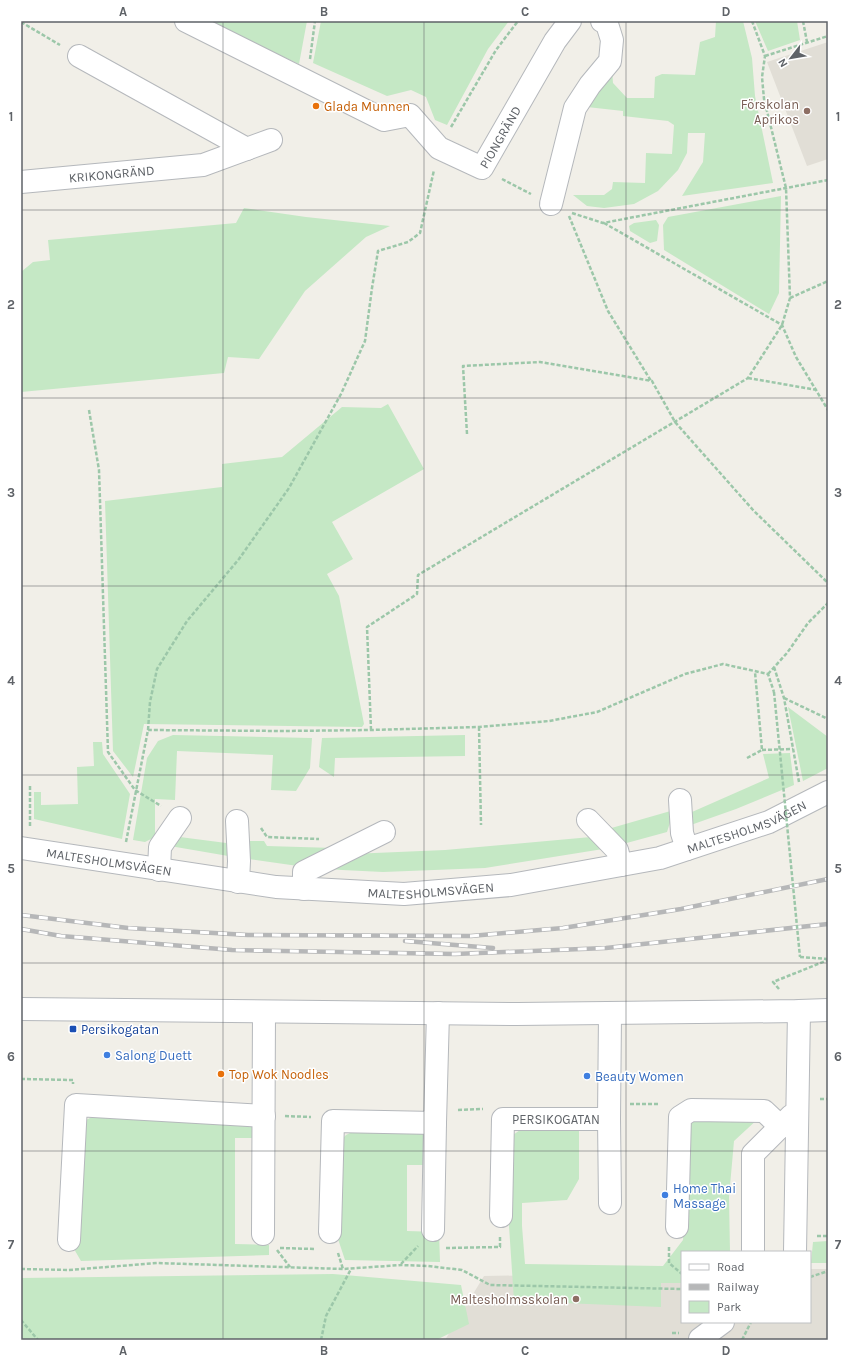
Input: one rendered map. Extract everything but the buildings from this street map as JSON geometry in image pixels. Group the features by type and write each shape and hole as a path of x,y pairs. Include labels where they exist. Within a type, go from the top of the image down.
{"street":[{"name":"PIONGRÄND","path":"186,21 384,120 410,115 439,148 482,168 555,41 570,21"},
{"path":"559,208 575,108 590,84 610,61 612,40 607,24 602,21"},
{"path":"79,56 248,148"},
{"name":"KRIKONGRÄND","path":"21,182 202,165 271,140"},
{"name":"MALTESHOLMSVÄGEN","path":"21,848 276,887 404,894 511,885 660,858 769,822 828,792"},
{"path":"680,800 682,833 687,850"},
{"path":"160,870 160,847 180,818"},
{"path":"588,820 616,850 622,865"},
{"path":"237,821 239,861 238,882"},
{"path":"304,889 304,872 384,832"},
{"path":"21,1009 517,1014 828,1010"},
{"path":"794,1251 799,1011"},
{"path":"263,1234 264,1012"},
{"path":"433,1230 438,1013"},
{"name":"PERSIKOGATAN","path":"610,1014 610,1203"},
{"path":"69,1240 76,1104 264,1116"},
{"path":"753,1251 753,1154 797,1109"},
{"path":"677,1227 680,1117 691,1110 764,1111 781,1127"},
{"name":"PERSIKOGATAN","path":"501,1216 503,1119 610,1112"},
{"path":"326,1240 333,1122 435,1117"},
{"path":"700,1339 722,1323"}],"path":[{"path":"307,81 316,21"},
{"path":"371,730 367,627 417,594 418,575 748,378 782,325 790,298 786,188 764,98 762,77 765,56 752,21"},
{"path":"803,21 807,42"},
{"path":"21,22 79,56"},
{"path":"765,56 828,36"},
{"path":"482,168 559,208 603,223 782,325 796,357 828,410"},
{"path":"603,223 828,180"},
{"path":"559,208 608,311 652,381 675,422 753,510 828,583"},
{"path":"126,843 148,730 150,702 157,669 188,620 239,559 289,488 341,394 365,341 378,251"},
{"path":"790,298 828,282"},
{"path":"467,434 464,366 540,362 652,381"},
{"path":"748,378 817,390"},
{"path":"89,410 99,470 108,752 136,790 180,818"},
{"path":"768,674 787,653 808,623 828,603"},
{"path":"148,730 371,730 479,727 549,721 597,712 685,674 723,664 768,674"},
{"path":"774,667 784,698 800,787"},
{"path":"755,672 762,750"},
{"path":"768,674 774,692 800,957 828,959"},
{"path":"784,698 828,719"},
{"path":"479,727 481,825"},
{"path":"747,758 762,750 793,749"},
{"path":"30,785 30,826"},
{"path":"779,796 786,793"},
{"path":"26,825 37,827"},
{"path":"260,826 266,837 320,839"},
{"path":"119,842 160,847"},
{"path":"799,1011 773,982 828,959"},
{"path":"21,1079 73,1080 73,1086"},
{"path":"610,1112 660,1104"},
{"path":"435,1117 485,1109"},
{"path":"433,1230 442,1230 442,1248 500,1247 501,1216"},
{"path":"290,1268 276,1248 326,1240"},
{"path":"668,1248 669,1263 681,1273"},
{"path":"21,1269 69,1270 158,1263 351,1269 401,1265 428,1266 462,1270 490,1285 681,1289"},
{"path":"321,1340 326,1316 351,1269"},
{"path":"811,1277 828,1271"},
{"path":"21,1320 38,1340"},
{"path":"742,1340 750,1323"}],"shaded area":[{"name":"Förskolan Aprikos","path":"828,42 828,159 807,166 767,62"},
{"name":"Maltesholmsskolan","path":"811,1269 828,1269 828,1340 445,1340 484,1276 681,1273 681,1323 811,1323"}],"green space":[{"path":"206,21 307,21 299,64"},
{"path":"321,21 509,21 488,49 447,125 435,120 426,97 411,90 387,96 313,63"},
{"path":"716,21 743,21 752,58 755,96 773,183 682,196 703,162 705,133 688,133 687,153 678,170 658,191 634,204 604,208 587,206 573,195 604,195 612,189 613,182 645,183 646,153 672,154 674,125 668,121 623,116 623,111 587,107 612,70 613,83 627,98 654,98 655,77 662,74 695,75 700,42 715,37"},
{"path":"755,21 797,21 800,40 768,51"},
{"path":"781,196 779,293 769,314 664,250 663,225 668,217"},
{"path":"244,208 306,217 390,226 366,237 305,291 259,359 228,357 224,373 21,392 21,272 33,262 50,260 48,240 236,223"},
{"path":"656,220 659,225 657,241 650,243 630,231 629,226 634,223"},
{"path":"388,404 424,469 332,522 353,559 327,574 339,596 364,724 362,727 144,724 133,777 113,751 105,501 222,487 222,464 282,457 342,407 381,408"},
{"path":"788,707 828,737 828,768 803,781"},
{"path":"173,735 312,738 310,768 296,791 271,790 273,755 177,751 175,800 155,799 155,837 145,842 133,840 147,758 158,741"},
{"path":"465,735 465,756 335,758 334,777 319,767 322,738"},
{"path":"93,742 102,742 103,754 130,794 122,839 34,819 34,792 41,792 41,805 78,804 77,767 94,766"},
{"path":"790,753 794,785 736,809 688,826 692,812 769,778 763,754"},
{"path":"674,810 667,832 623,844 608,829"},
{"path":"172,836 234,844 234,857 170,846"},
{"path":"591,837 603,849 485,868 383,872 320,868 351,854 445,850"},
{"path":"248,841 264,841 267,846 334,848 334,844 346,844 298,866 248,859"},
{"path":"100,1113 252,1122 253,1138 235,1138 235,1244 269,1245 269,1255 81,1261 74,1249 77,1133 86,1120"},
{"path":"693,1117 760,1117 734,1141 729,1197 730,1251 681,1251 681,1283 661,1283 661,1307 514,1301 509,1226 509,1148 513,1135 527,1125 590,1126 592,1131 579,1131 579,1179 567,1200 522,1203 525,1264 663,1266 683,1240 685,1206 684,1126"},
{"path":"358,1129 420,1131 429,1141 428,1165 407,1165 407,1231 439,1232 440,1262 345,1260 335,1230 339,1142 346,1135"},
{"path":"828,1241 828,1263 811,1263 813,1242"},
{"path":"333,1274 461,1285 469,1324 436,1340 21,1340 21,1278"}],"railway":[{"path":"21,915 128,928 248,935 471,936 563,928 681,909 828,879"},
{"path":"21,929 61,936 232,950 455,954 606,948 828,924"},
{"path":"405,941 493,948"}],"place":[{"name":"Glada Munnen","path":"316,106"},
{"name":"Förskolan Aprikos","path":"807,111"},
{"name":"Persikogatan","path":"73,1029"},
{"name":"Salong Duett","path":"107,1055"},
{"name":"Top Wok Noodles","path":"221,1074"},
{"name":"Beauty Women","path":"587,1076"},
{"name":"Home Thai Massage","path":"665,1195"},
{"name":"Maltesholmsskolan","path":"576,1299"}]}
